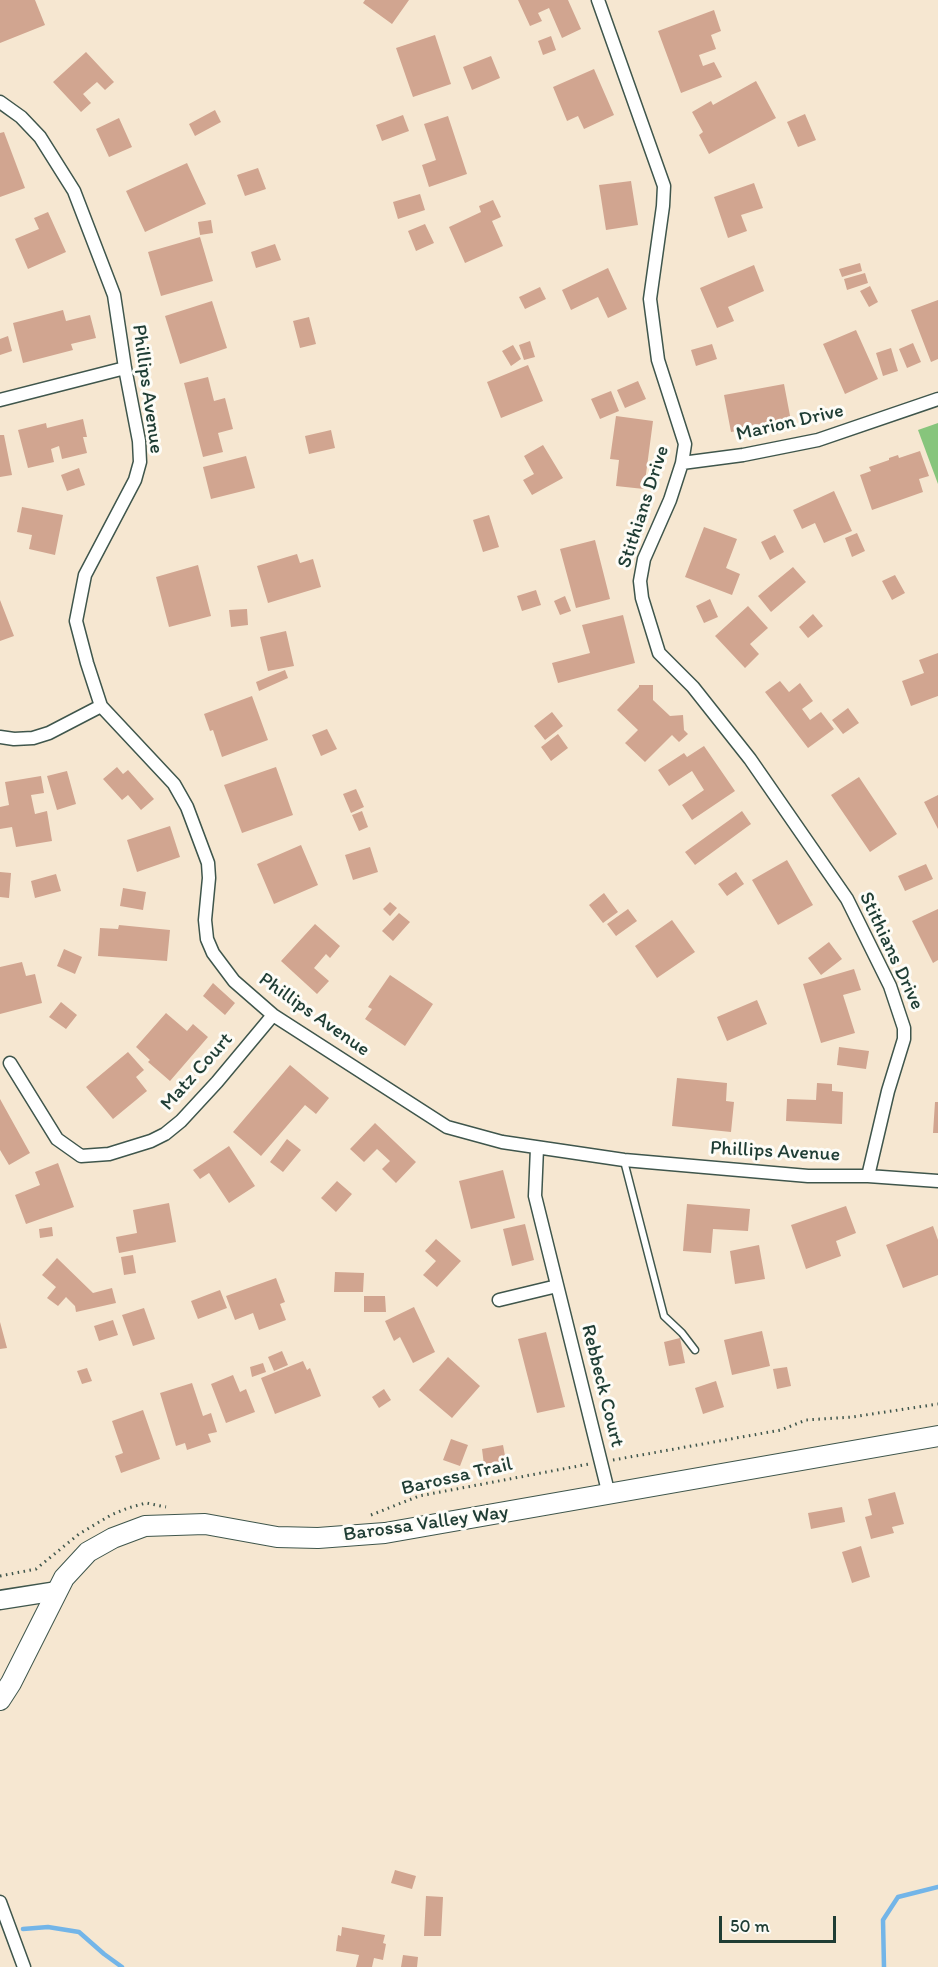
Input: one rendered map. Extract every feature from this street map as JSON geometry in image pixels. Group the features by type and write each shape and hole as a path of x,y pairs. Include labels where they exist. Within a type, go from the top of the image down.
{"main road":[{"name":"Barossa Valley Way","path":"0,1700 11,1683 64,1578 88,1552 113,1538 145,1526 205,1524 277,1537 318,1538 385,1533 938,1436"}],"street":[{"name":"Stithians Drive","path":"598,0 664,186 650,299 658,360 685,444 682,463 670,500 644,559 640,581 642,598 660,653 693,687 750,759 847,899 890,986 904,1028 904,1040 888,1091 868,1176"},
{"name":"Phillips Avenue","path":"0,102 21,117 40,137 74,191 114,295 139,441 140,462 135,480 85,575 76,621 100,706 174,784 187,807 208,863 209,879 205,920 207,939 213,952 234,981 273,1015 447,1127 502,1142 624,1160 808,1176 868,1176 938,1181"},
{"path":"0,400 125,368"},
{"name":"Marion Drive","path":"682,463 743,455 818,440 938,399"},
{"path":"0,737 33,738 50,733 100,706"},
{"name":"Matz Court","path":"10,1063 57,1139 81,1156 109,1154 151,1141 165,1134 181,1121 273,1015"},
{"name":"Rebbeck Court","path":"537,1148 535,1196 609,1495"},
{"path":"499,1300 557,1286"},
{"path":"0,1600 57,1591"},
{"path":"0,1902 24,1967"}],"lane":[{"path":"624,1160 664,1316 682,1333 695,1350"}],"path":[{"name":"Barossa Trail","path":"368,1516 419,1496 781,1430 807,1420 852,1418 938,1404"},
{"path":"0,1576 36,1569 79,1534 119,1511 146,1503 166,1506"}],"green space":[{"path":"938,423 938,484 918,430"}],"building":[{"path":"0,0 35,0 45,25 0,43"},
{"path":"365,0 409,0 392,24 363,3"},
{"path":"518,0 568,0 581,29 562,38 549,8 538,13 542,21 530,26"},
{"path":"714,10 721,31 711,35 716,49 699,55 703,66 714,62 722,77 681,93 658,31"},
{"path":"435,35 451,84 413,97 396,48"},
{"path":"551,36 556,50 543,55 538,41"},
{"path":"86,52 114,82 105,90 97,82 83,94 91,103 81,112 53,82"},
{"path":"491,56 500,78 472,90 463,67"},
{"path":"594,69 614,115 584,129 578,116 567,121 553,87"},
{"path":"756,81 776,118 709,154 699,135 703,132 692,112 711,101 713,105"},
{"path":"215,110 221,122 195,136 189,124"},
{"path":"805,114 816,140 798,147 787,122"},
{"path":"403,115 409,131 382,141 376,125"},
{"path":"448,116 467,174 429,187 422,165 436,160 424,124"},
{"path":"119,118 132,147 109,157 96,129"},
{"path":"4,132 25,188 0,197 0,133"},
{"path":"187,163 206,204 145,232 126,191"},
{"path":"258,168 266,189 245,196 237,175"},
{"path":"631,181 638,225 606,230 599,185"},
{"path":"754,183 763,208 741,215 747,231 728,238 714,197"},
{"path":"420,194 425,210 398,219 393,202"},
{"path":"493,200 501,217 492,221 503,246 465,263 449,227 481,212 479,206"},
{"path":"48,212 66,252 28,269 15,239 39,229 34,218"},
{"path":"211,220 213,233 200,235 198,222"},
{"path":"425,224 434,243 416,251 408,231"},
{"path":"200,237 213,281 161,296 148,252"},
{"path":"275,244 281,260 256,268 251,252"},
{"path":"860,263 862,271 842,277 839,269"},
{"path":"754,265 764,291 728,307 734,321 717,328 700,288"},
{"path":"608,268 627,309 608,318 598,297 571,310 562,290"},
{"path":"865,273 868,283 847,290 844,279"},
{"path":"870,286 878,302 869,307 860,291"},
{"path":"540,287 546,299 525,309 519,297"},
{"path":"938,300 938,359 931,362 911,310"},
{"path":"212,301 227,348 180,364 165,316"},
{"path":"63,310 66,321 90,315 96,338 71,344 73,350 23,363 13,323"},
{"path":"309,317 316,344 300,348 293,321"},
{"path":"856,330 878,379 845,394 823,344"},
{"path":"8,336 12,351 0,355 0,339"},
{"path":"530,341 535,357 524,360 519,345"},
{"path":"913,343 921,362 907,368 899,349"},
{"path":"712,344 717,359 696,366 691,350"},
{"path":"513,345 521,359 511,366 502,351"},
{"path":"891,348 898,371 883,376 876,353"},
{"path":"528,365 543,401 501,418 487,382"},
{"path":"208,377 214,401 225,398 233,429 218,433 223,452 203,457 184,383"},
{"path":"638,381 646,399 625,408 617,390"},
{"path":"784,384 791,421 731,432 724,395"},
{"path":"611,391 619,411 600,419 591,399"},
{"path":"616,416 653,421 644,489 616,486 619,460 610,459"},
{"path":"83,419 87,437 83,437 87,453 62,459 59,446 51,449 54,462 28,468 18,430 46,423 47,428"},
{"path":"331,430 335,448 309,454 305,436"},
{"path":"0,435 4,435 12,475 0,477"},
{"path":"543,445 563,478 532,495 523,480 534,474 524,456"},
{"path":"920,451 929,476 919,479 923,492 872,510 860,475 871,471 869,467 889,460 889,458 898,455 899,458"},
{"path":"246,456 255,488 211,499 203,467"},
{"path":"79,468 85,485 67,491 61,475"},
{"path":"834,491 852,531 824,543 815,523 802,529 793,510"},
{"path":"22,507 63,515 55,555 29,549 32,535 17,532"},
{"path":"489,515 499,547 483,552 473,520"},
{"path":"704,527 737,539 726,568 740,574 732,595 685,577"},
{"path":"857,533 865,551 852,557 845,538"},
{"path":"775,535 784,552 770,560 761,542"},
{"path":"595,540 610,599 576,608 560,549"},
{"path":"297,554 300,563 313,559 321,587 268,603 257,566"},
{"path":"198,565 211,616 169,627 156,577"},
{"path":"793,567 806,582 771,612 758,596"},
{"path":"895,575 905,593 892,600 882,581"},
{"path":"536,590 541,605 522,611 517,596"},
{"path":"565,596 571,611 560,615 554,601"},
{"path":"710,599 718,617 704,623 696,606"},
{"path":"0,600 14,636 0,641"},
{"path":"748,606 768,628 750,644 759,654 745,668 715,636"},
{"path":"247,609 248,625 231,627 229,610"},
{"path":"813,614 823,626 808,638 799,627"},
{"path":"623,615 635,663 558,683 552,663 590,653 582,625"},
{"path":"286,631 294,666 268,671 260,637"},
{"path":"938,653 938,696 911,706 902,681 924,673 919,660"},
{"path":"285,670 288,678 259,691 256,682"},
{"path":"780,681 789,692 800,683 813,701 802,709 810,720 821,712 834,729 808,748 765,692"},
{"path":"639,685 653,685 653,700 670,716 683,715 684,730 688,734 679,742 672,735 645,762 625,743 638,730 617,710"},
{"path":"252,696 268,740 222,757 213,730 210,731 204,714"},
{"path":"848,708 859,723 843,734 832,720"},
{"path":"552,712 563,726 545,740 534,726"},
{"path":"327,729 337,749 321,756 312,735"},
{"path":"558,734 568,748 551,761 541,747"},
{"path":"704,746 735,791 692,820 682,805 704,790 692,771 669,786 658,770 684,753 687,757"},
{"path":"117,767 123,774 128,770 154,799 141,810 128,795 122,800 103,779"},
{"path":"276,767 293,815 242,833 224,785"},
{"path":"67,771 76,804 57,810 47,776"},
{"path":"41,776 44,793 31,795 35,814 47,811 52,841 16,847 12,827 0,829 0,807 9,805 5,782"},
{"path":"859,777 897,834 870,852 831,795"},
{"path":"356,789 364,807 351,813 343,794"},
{"path":"938,795 938,829 924,802"},
{"path":"362,811 368,827 359,831 352,815"},
{"path":"742,811 751,824 695,865 685,852"},
{"path":"170,826 180,857 137,872 127,840"},
{"path":"301,845 318,885 274,904 257,864"},
{"path":"370,847 378,872 353,880 345,855"},
{"path":"787,860 813,905 778,925 752,880"},
{"path":"926,864 933,879 905,891 898,876"},
{"path":"0,872 11,873 9,898 0,897"},
{"path":"736,872 744,884 727,896 718,884"},
{"path":"56,874 61,891 35,898 31,881"},
{"path":"123,888 146,892 143,910 120,906"},
{"path":"604,893 618,912 603,923 589,905"},
{"path":"390,902 397,908 390,916 383,909"},
{"path":"628,909 637,921 616,936 607,924"},
{"path":"938,909 938,960 933,963 912,921"},
{"path":"399,913 410,922 393,941 382,931"},
{"path":"672,920 695,952 657,978 635,946"},
{"path":"315,924 340,946 330,958 326,954 314,968 329,981 317,994 281,961"},
{"path":"119,925 170,930 167,961 98,956 100,928 118,929"},
{"path":"829,942 842,959 821,975 808,958"},
{"path":"64,949 82,957 75,974 57,966"},
{"path":"22,962 26,976 35,974 42,1003 0,1014 0,967"},
{"path":"854,969 861,990 843,995 855,1033 821,1043 803,984"},
{"path":"390,975 433,1004 405,1046 365,1019 372,1009 368,1007"},
{"path":"213,983 235,1003 225,1015 203,996"},
{"path":"757,1000 767,1024 727,1041 717,1017"},
{"path":"61,1002 77,1015 66,1029 49,1017"},
{"path":"166,1013 187,1031 193,1024 208,1037 170,1081 148,1062 150,1060 136,1047"},
{"path":"839,1047 869,1051 866,1069 837,1065"},
{"path":"128,1052 144,1070 136,1077 147,1091 113,1119 86,1087"},
{"path":"290,1065 329,1098 316,1114 305,1105 261,1156 233,1132"},
{"path":"677,1078 727,1083 726,1101 734,1102 731,1132 672,1126"},
{"path":"817,1083 832,1084 832,1091 843,1092 842,1124 786,1121 787,1099 816,1100"},
{"path":"0,1099 30,1153 9,1165 0,1150"},
{"path":"935,1102 938,1102 938,1133 933,1133"},
{"path":"375,1123 416,1162 396,1183 382,1169 390,1161 377,1149 364,1162 350,1149"},
{"path":"287,1139 301,1150 283,1172 270,1162"},
{"path":"229,1146 255,1186 229,1203 209,1173 200,1179 193,1170"},
{"path":"58,1163 74,1207 26,1224 15,1195 40,1185 35,1172"},
{"path":"503,1170 515,1218 471,1229 459,1181"},
{"path":"337,1181 352,1194 336,1212 321,1198"},
{"path":"169,1203 176,1242 119,1253 116,1237 137,1233 133,1210"},
{"path":"687,1204 750,1209 748,1231 713,1229 711,1253 683,1251"},
{"path":"846,1206 856,1233 836,1241 841,1256 806,1269 791,1225"},
{"path":"525,1224 534,1260 512,1266 503,1229"},
{"path":"933,1226 938,1240 938,1275 903,1288 886,1245"},
{"path":"52,1227 53,1236 40,1238 39,1229"},
{"path":"436,1239 461,1261 437,1287 423,1275 436,1261 425,1251"},
{"path":"759,1245 765,1279 735,1284 730,1251"},
{"path":"133,1255 136,1273 124,1275 121,1257"},
{"path":"57,1258 93,1293 112,1288 116,1303 76,1312 75,1306 66,1297 58,1306 47,1298 56,1287 42,1275"},
{"path":"335,1272 364,1273 363,1292 334,1292"},
{"path":"276,1278 285,1302 280,1304 286,1320 259,1330 253,1313 235,1320 226,1296"},
{"path":"220,1290 227,1308 198,1319 191,1301"},
{"path":"364,1296 385,1296 386,1312 364,1312"},
{"path":"414,1307 435,1352 413,1363 400,1337 394,1341 385,1321"},
{"path":"144,1308 155,1339 133,1346 122,1315"},
{"path":"113,1320 118,1335 99,1341 94,1326"},
{"path":"0,1322 7,1348 0,1349"},
{"path":"762,1331 770,1366 732,1375 724,1340"},
{"path":"546,1332 565,1407 537,1413 518,1339"},
{"path":"680,1338 685,1363 669,1366 664,1342"},
{"path":"282,1351 288,1365 274,1371 268,1357"},
{"path":"448,1357 480,1386 452,1418 419,1390"},
{"path":"303,1361 307,1370 310,1368 321,1396 275,1414 261,1378"},
{"path":"263,1363 266,1372 252,1377 250,1367"},
{"path":"787,1367 791,1386 777,1389 773,1369"},
{"path":"87,1368 92,1381 82,1384 77,1371"},
{"path":"233,1375 240,1392 246,1389 255,1412 226,1423 211,1384"},
{"path":"716,1381 724,1407 703,1414 695,1388"},
{"path":"192,1383 203,1416 211,1413 217,1432 208,1434 211,1442 187,1450 185,1443 176,1446 160,1393"},
{"path":"384,1389 391,1400 379,1408 372,1397"},
{"path":"143,1410 160,1459 121,1473 115,1456 123,1453 112,1421"},
{"path":"451,1439 468,1445 460,1466 443,1460"},
{"path":"503,1445 506,1461 484,1465 482,1449"},
{"path":"895,1492 904,1524 892,1527 894,1533 871,1539 865,1517 872,1515 868,1499"},
{"path":"842,1507 845,1522 811,1529 808,1513"},
{"path":"861,1546 870,1577 852,1583 842,1552"},
{"path":"395,1870 416,1876 412,1889 391,1883"},
{"path":"426,1896 443,1897 441,1936 424,1936"},
{"path":"342,1927 385,1935 383,1960 374,1958 372,1967 356,1967 359,1955 336,1951 338,1935 341,1936"},
{"path":"403,1955 418,1957 417,1967 401,1967"}],"waterway":[{"path":"884,1967 883,1920 898,1897 938,1887"},
{"path":"23,1929 48,1927 79,1932 122,1967"}]}
